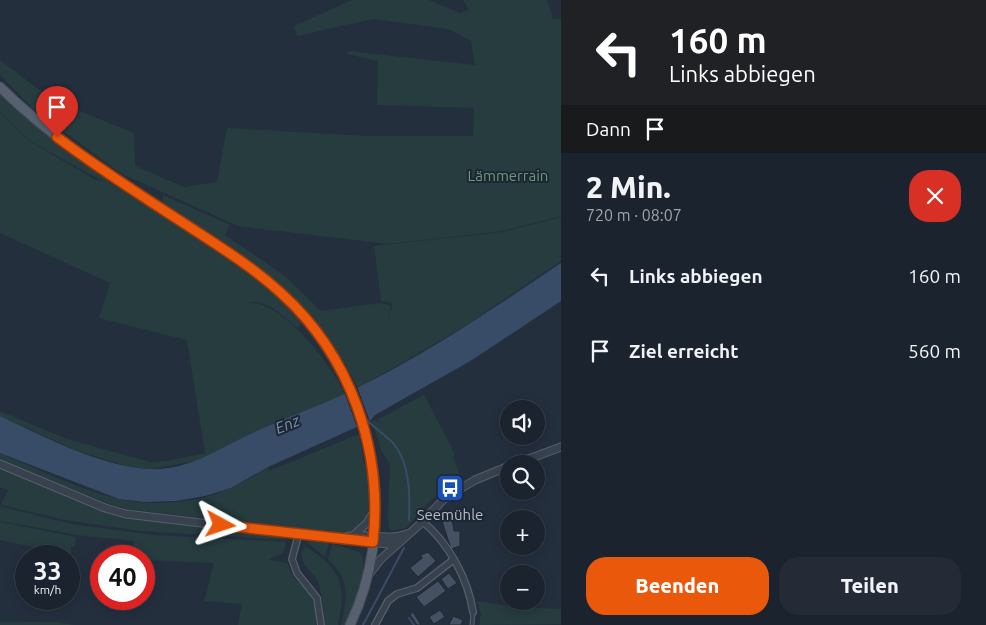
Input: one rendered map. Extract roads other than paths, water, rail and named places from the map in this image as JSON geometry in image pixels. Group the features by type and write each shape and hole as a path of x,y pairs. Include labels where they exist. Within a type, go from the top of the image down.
{"main road":[{"path":"0,87 34,119 67,145 267,281 302,315 337,364 360,412 372,463 375,509 374,539 366,578 350,625"}],"street":[{"path":"539,455 561,447"},
{"path":"0,464 105,508 126,514 338,539 374,539 400,542"},
{"path":"366,578 379,560 412,532 445,498 457,489 500,470"},
{"path":"338,539 354,534 365,526 375,509"},
{"path":"420,524 436,534 453,560 467,587 473,612"},
{"path":"354,534 374,539 399,536 412,532"},
{"path":"298,533 294,564 297,573 317,598 321,625"},
{"path":"375,625 388,601 397,594 417,588 453,560"}],"lane":[{"path":"472,625 473,612"}],"water":[{"name":"Enz","path":"561,263 561,301 472,360 375,415 370,421 268,467 231,488 205,496 176,501 145,502 119,499 0,453 0,416 73,449 130,467 162,469 187,464 391,371 465,326"}],"waterway":[{"path":"367,420 394,444 403,461 408,480 409,520"},
{"path":"363,625 404,548"},
{"path":"409,618 414,625"}],"place":[{"name":"Seemühle","path":"450,488"}],"park label":[{"name":"Lämmerrain","path":"508,175"}]}
